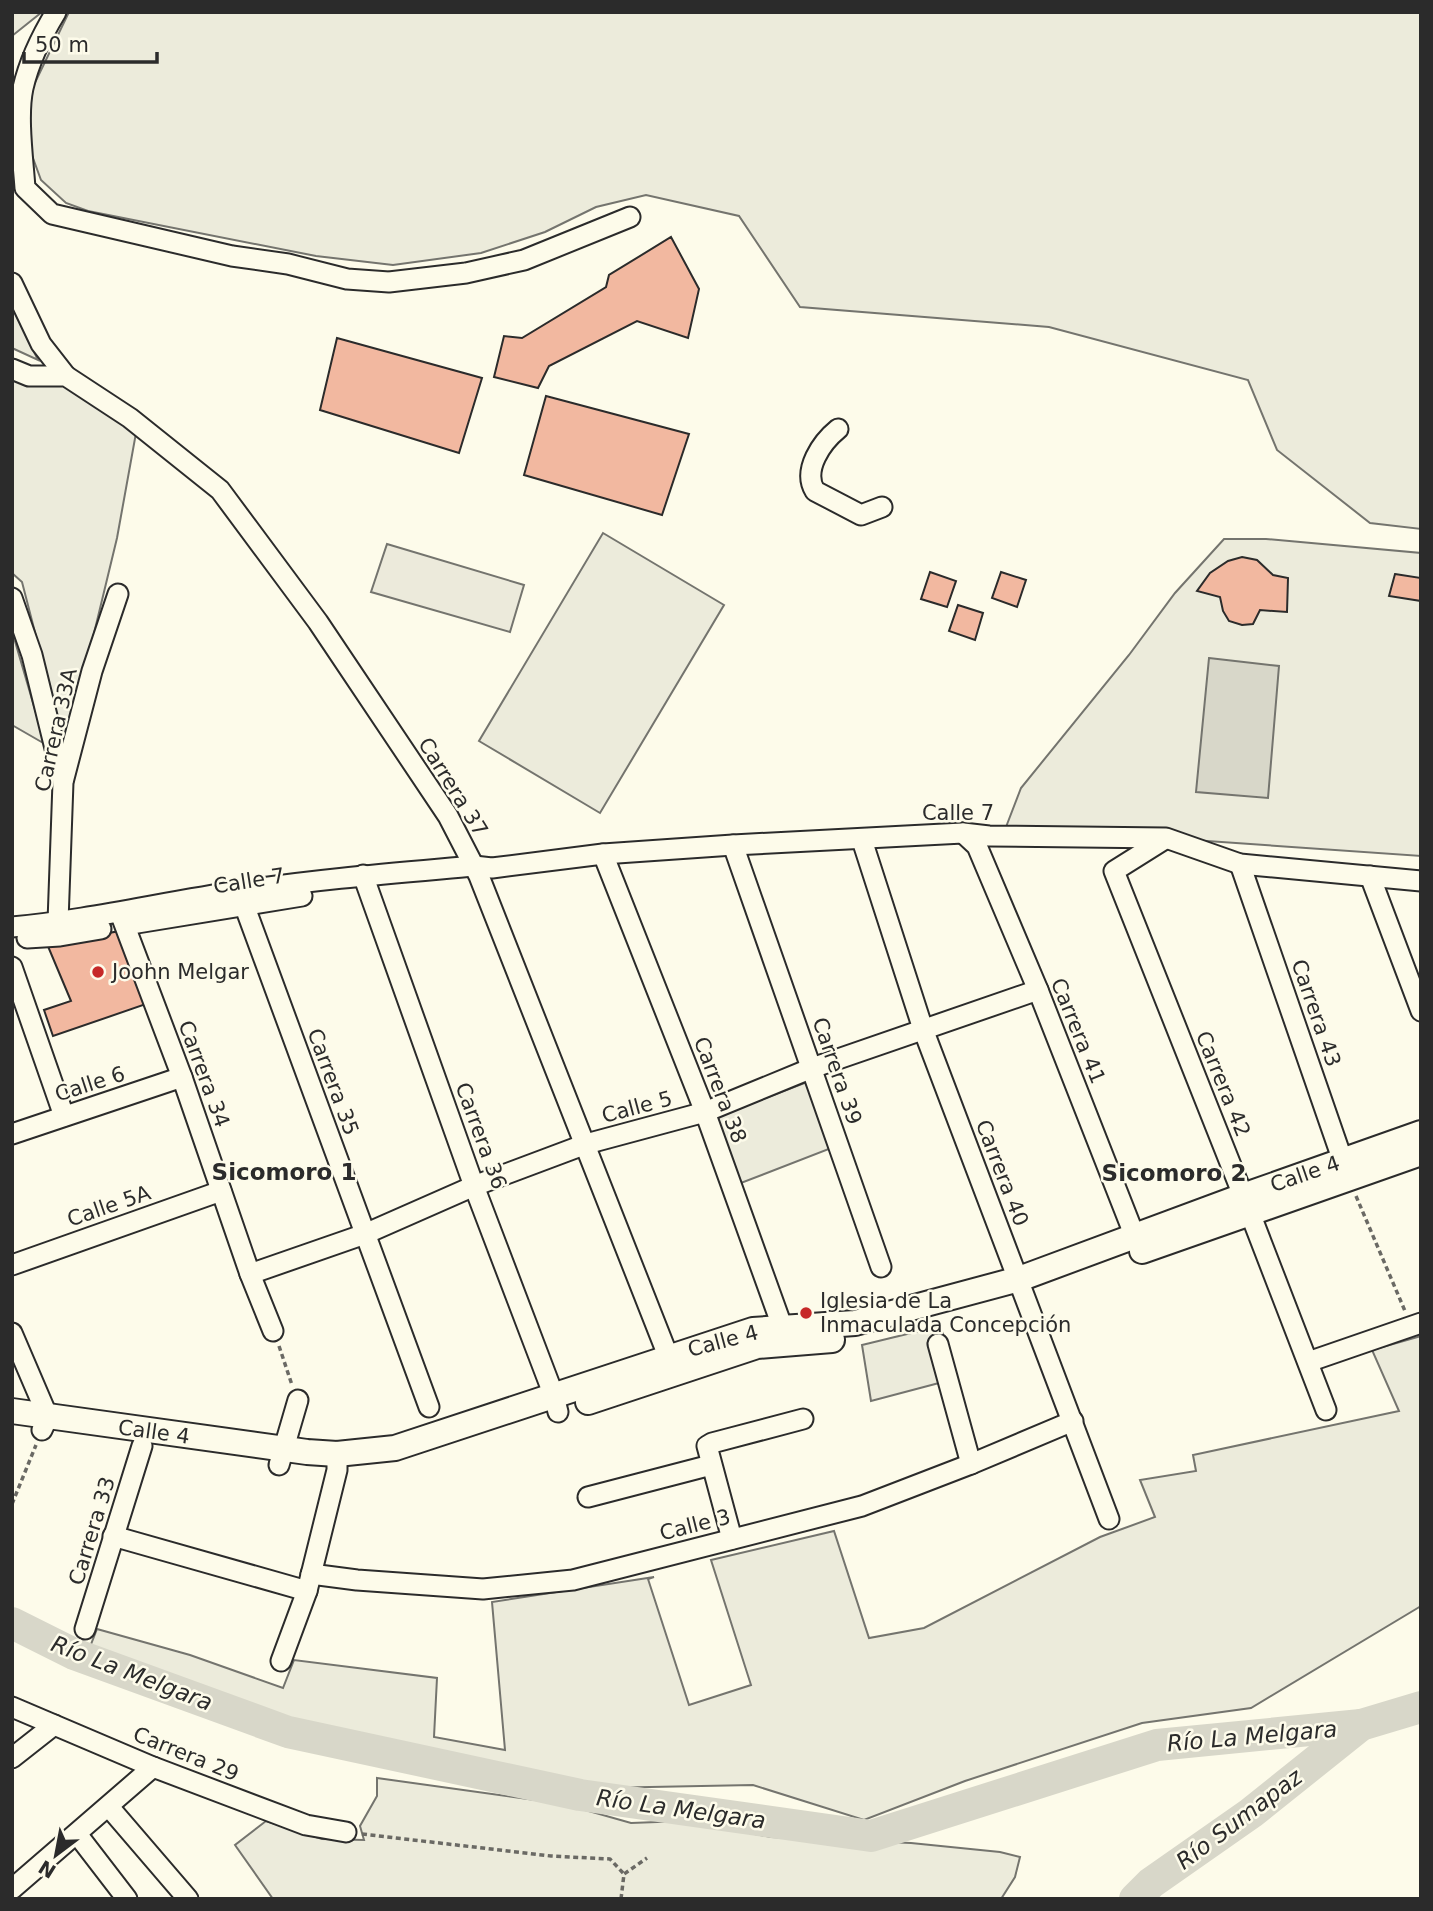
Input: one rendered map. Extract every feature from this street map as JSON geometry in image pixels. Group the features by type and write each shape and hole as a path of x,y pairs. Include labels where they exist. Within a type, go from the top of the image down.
{"main road":[{"name":"Calle 4","path":"12,1411 45,1424 142,1446 337,1462 556,1404 671,1364 753,1330 786,1336 1022,1286 1345,1169 1421,1133"},
{"name":"Calle 4","path":"1345,1169 1421,1153"},
{"name":"Calle 4","path":"12,1426 45,1424 281,1457"}],"street":[{"path":"56,12 42,36 23,89 22,139 25,188 52,214 232,256 288,264 347,279 389,282 466,273 524,260 630,217"},
{"path":"12,282 41,344 66,376"},
{"path":"12,369 29,376 66,376"},
{"name":"Carrera 37","path":"66,376 130,418 220,490 325,633 482,870 671,1364"},
{"path":"838,429 818,451 811,484 815,491 861,515 882,507"},
{"name":"Carrera 33A","path":"58,922 63,782 92,671 118,594"},
{"path":"12,598 32,654 63,782"},
{"name":"Calle 7","path":"12,927 122,918 365,881 482,870 603,854 963,833 989,836 1166,838 1240,864 1421,881"},
{"name":"Carrera 41","path":"963,833 977,846 1038,990 1138,1244"},
{"name":"Carrera 42","path":"1166,838 1114,871 1326,1410"},
{"name":"Carrera 40","path":"862,840 923,1029 1109,1519"},
{"name":"Carrera 39","path":"733,845 881,1267"},
{"name":"Carrera 38","path":"603,854 705,1112 786,1336"},
{"name":"Carrera 43","path":"1240,864 1345,1169"},
{"path":"1370,876 1421,1011"},
{"name":"Carrera 36","path":"365,881 474,1186 556,1404"},
{"name":"Carrera 35","path":"242,898 429,1407"},
{"name":"Calle 7","path":"12,939 60,936 122,918"},
{"name":"Carrera 34","path":"122,918 182,1077 250,1273 274,1331"},
{"path":"12,967 64,1116"},
{"name":"Calle 5","path":"250,1273 365,1234 474,1186 586,1144 705,1112 812,1068 1038,990"},
{"name":"Calle 6","path":"12,1134 182,1077"},
{"name":"Calle 5A","path":"12,1265 221,1191"},
{"path":"1308,1362 1416,1325"},
{"path":"12,1333 45,1424"},
{"path":"938,1344 971,1464"},
{"path":"281,1457 298,1400"},
{"path":"732,1539 707,1446 803,1419"},
{"name":"Calle 3","path":"113,1536 309,1582 357,1580 483,1589 573,1580 862,1506 971,1464 1073,1420"},
{"name":"Carrera 33","path":"85,1629 142,1446"},
{"path":"281,1661 309,1582 337,1462"},
{"path":"588,1497 711,1465"},
{"name":"Carrera 29","path":"12,1707 153,1767 306,1825 346,1832"},
{"path":"12,1758 54,1725"},
{"path":"12,1889 153,1767"},
{"path":"108,1807 188,1899"},
{"path":"77,1834 127,1899"}],"path":[{"path":"1345,1169 1416,1325"},
{"path":"274,1331 298,1400"},
{"path":"12,1504 45,1424"},
{"path":"346,1832 551,1856 610,1858 624,1874 621,1899"},
{"path":"624,1874 647,1858"}],"shaded area":[{"path":"12,12 42,12 12,36"},
{"path":"69,12 1421,12 1421,529 1370,523 1277,450 1248,380 1049,327 800,307 739,216 646,195 596,207 545,232 481,253 393,265 316,256 88,211 66,203 41,180 30,150 30,93"},
{"path":"12,306 38,360 12,348"},
{"path":"12,364 68,382 136,433 117,538 69,737 62,737 22,582 12,573"},
{"path":"603,533 724,605 600,813 479,741"},
{"path":"1224,539 1266,539 1421,553 1421,856 1006,827 1021,788 1129,655 1175,593"},
{"path":"387,544 524,585 510,632 371,592"},
{"path":"12,631 45,744 12,725"},
{"path":"1209,658 1279,666 1268,798 1196,792"},
{"path":"807,1082 834,1147 741,1183 717,1117"},
{"path":"940,1326 944,1337 928,1343 939,1383 871,1401 862,1345"},
{"path":"1421,1336 1421,1606 1251,1708 1142,1723 965,1781 864,1820 753,1785 598,1788 295,1728 88,1652 97,1629 190,1655 283,1688 294,1660 437,1678 434,1737 505,1750 492,1602 654,1577 648,1579 689,1705 751,1685 711,1560 834,1531 869,1638 924,1628 1100,1537 1155,1517 1140,1480 1196,1471 1193,1455 1399,1411 1372,1350"},
{"path":"377,1778 564,1804 631,1823 684,1821 771,1837 911,1843 1000,1852 1020,1857 1015,1877 1001,1899 273,1899 235,1845 266,1821 322,1839 364,1840 360,1826 377,1796"}],"building":[{"path":"671,237 699,289 688,338 637,321 549,366 538,388 494,377 504,336 522,338 606,287 609,275"},
{"path":"337,338 482,378 459,453 320,410"},
{"path":"546,396 689,434 662,515 524,475"},
{"path":"1242,557 1257,560 1273,575 1288,578 1287,612 1260,610 1253,624 1242,625 1229,621 1223,611 1220,597 1197,591 1210,573 1228,561"},
{"path":"930,572 956,581 947,607 921,599"},
{"path":"1001,572 1026,580 1017,607 992,598"},
{"path":"1395,574 1421,578 1421,601 1389,596"},
{"path":"958,605 983,613 975,640 949,631"},
{"name":"Joohn Melgar","path":"120,931 149,1003 53,1036 44,1010 71,1001 47,944"}],"waterway":[{"name":"Río La Melgara","path":"12,1623 74,1654 288,1732 580,1795 871,1836 1157,1745 1361,1725"},
{"name":"Río Sumapaz","path":"1135,1899 1151,1883 1251,1813 1361,1725 1421,1707"}],"place":[{"name":"Joohn Melgar","path":"98,972"},
{"name":"Iglesia de La Inmaculada Concepción","path":"806,1313"}],"district":[{"name":"Sicomoro 1","path":"284,1172"},
{"name":"Sicomoro 2","path":"1174,1173"}]}
